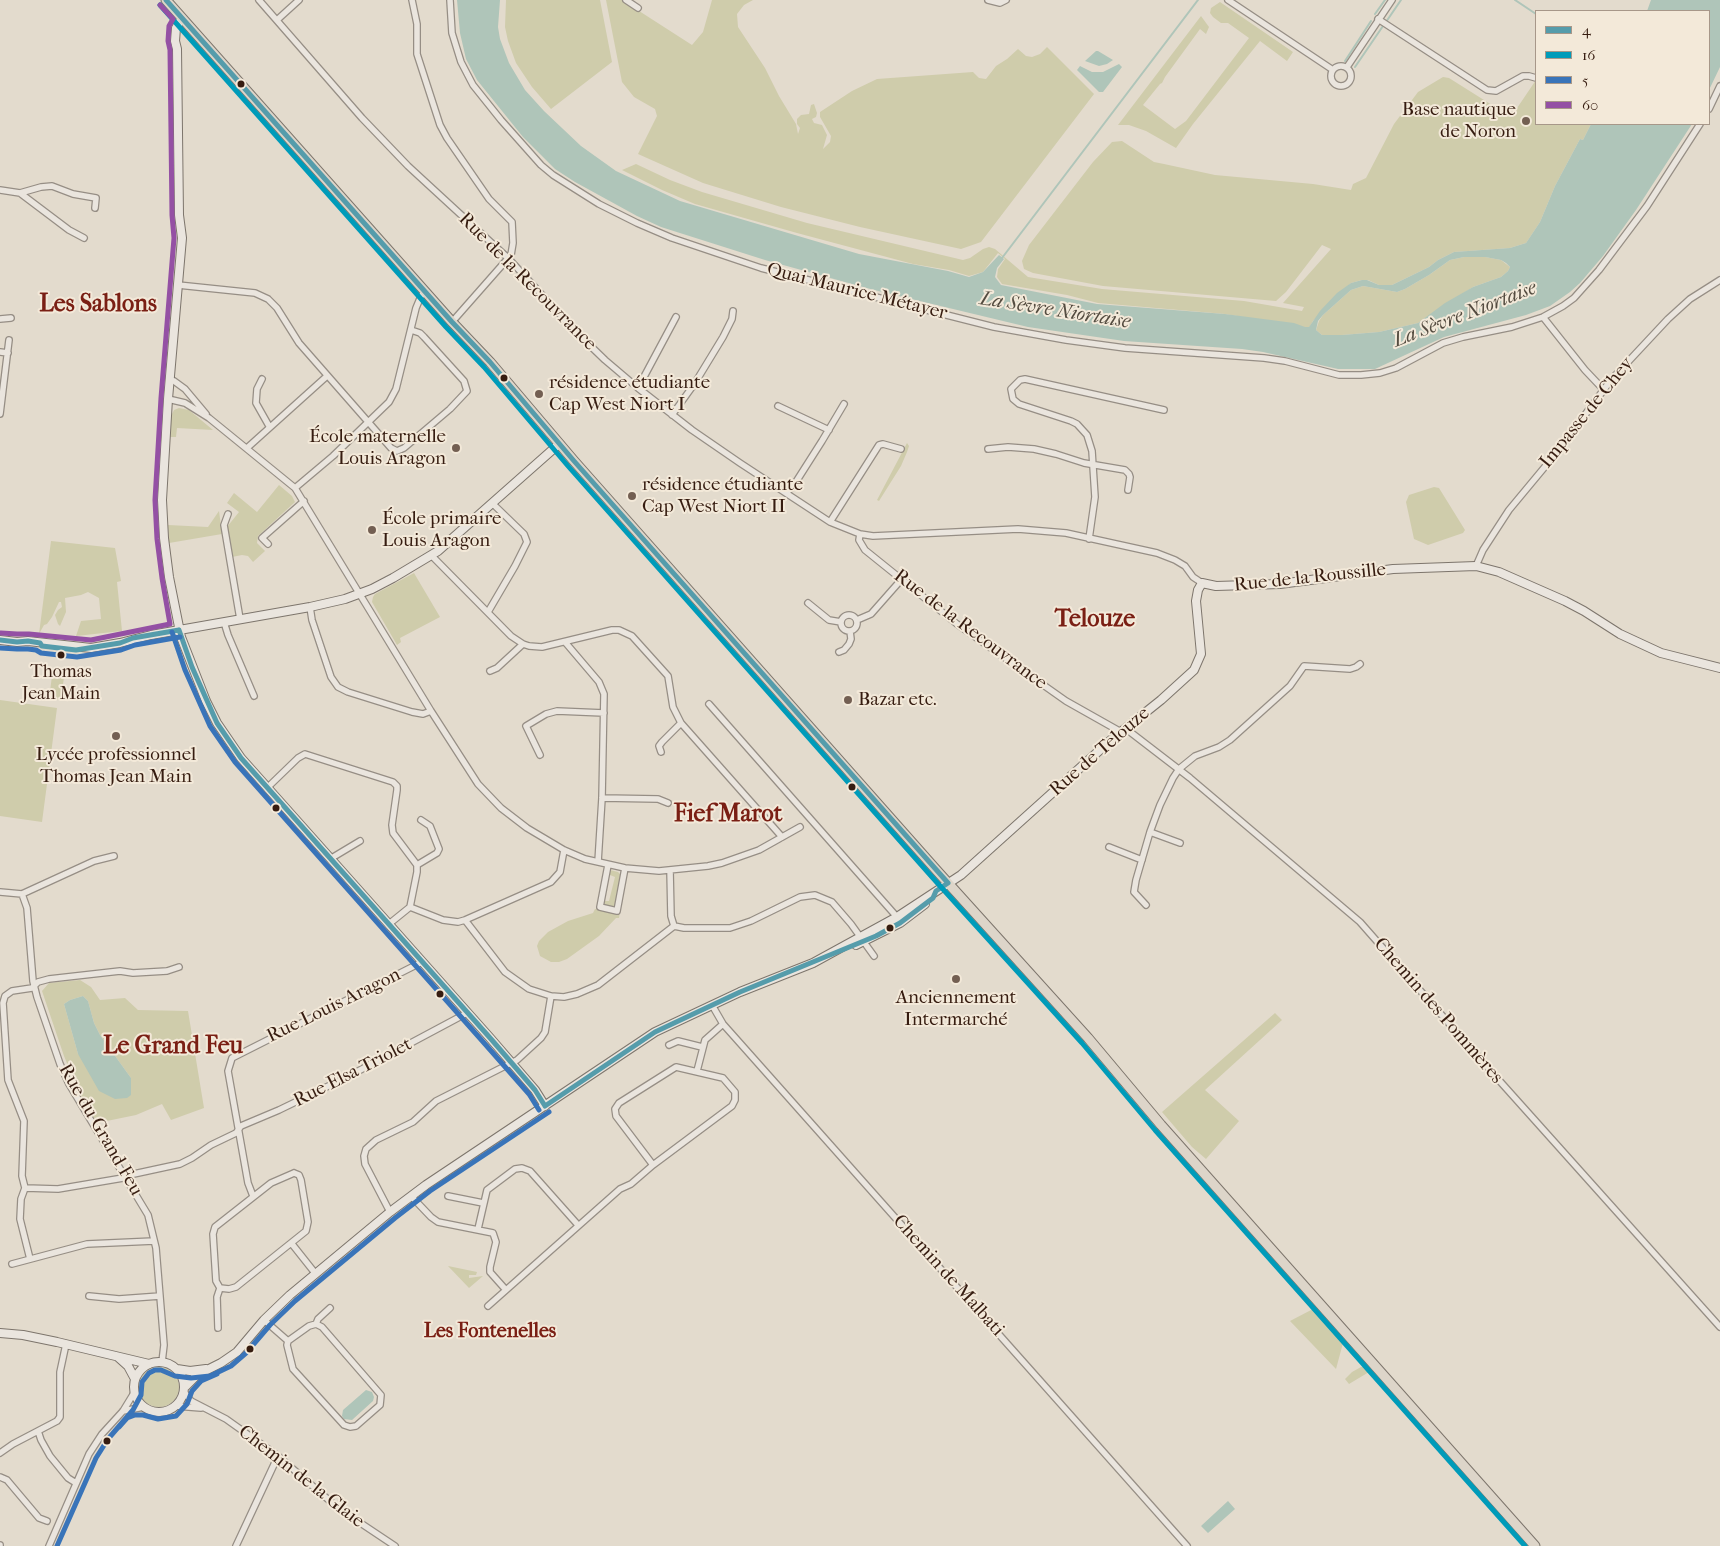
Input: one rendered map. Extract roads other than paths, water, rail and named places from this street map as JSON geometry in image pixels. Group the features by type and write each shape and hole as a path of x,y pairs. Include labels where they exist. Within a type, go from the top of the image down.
{"main road":[{"path":"166,0 499,373 559,444 948,883 1088,1038 1161,1125 1535,1546"}],"street":[{"name":"Rue de la Recouvrance","path":"259,0 362,118 408,166 509,258 576,332 638,388 672,415 786,494 830,522 860,534 859,540 862,546 901,580 957,624 1066,700 1123,730"},
{"path":"277,20 299,0"},
{"path":"412,0 417,24 417,54 440,125 489,199 510,219 513,243 509,258 452,322"},
{"name":"Quai Maurice Métayer","path":"450,0 452,34 457,53 466,73 482,99 541,165 574,188 637,223 672,238 761,268 994,327 1118,347 1264,358 1285,361 1339,375 1361,375 1396,368 1443,343 1512,327 1543,317 1564,306 1574,298 1599,270 1647,206 1699,125"},
{"path":"626,0 638,8"},
{"path":"988,0 1003,2"},
{"path":"1228,0 1332,70"},
{"path":"1347,67 1392,0"},
{"path":"182,18 176,28 175,41 177,49 179,215 182,238 168,399 162,500 169,577 179,630 189,659 217,723 241,758 467,1013 534,1090 545,1106"},
{"path":"1378,20 1487,90 1496,91 1523,76 1535,78"},
{"path":"1340,66 1347,67 1351,72 1348,84 1336,85 1331,80 1332,70 1340,66"},
{"path":"1710,107 1720,86"},
{"path":"0,190 20,193 52,186 73,194 96,198 95,208"},
{"path":"20,193 69,230 84,238"},
{"name":"Impasse de Chey","path":"1476,566 1483,550 1509,510 1558,451 1603,389 1668,319 1690,299 1720,280"},
{"path":"178,285 255,293 274,304 295,338 327,376 391,448 399,451 450,409 467,391 464,381 424,337 420,333 411,330"},
{"path":"295,488 384,409 393,395 419,301 425,292"},
{"path":"672,415 695,383 723,337 732,319 733,311"},
{"path":"638,388 676,316"},
{"path":"1543,317 1585,370 1603,389"},
{"path":"0,318 11,318"},
{"path":"0,414 10,340"},
{"path":"0,352 8,353"},
{"path":"247,448 269,426 327,376"},
{"path":"262,379 257,389 256,402 269,426"},
{"path":"1089,539 1095,497 1092,446 1083,430 1071,421 1019,404 1013,400 1011,389 1020,380 1025,379 1164,410"},
{"path":"170,380 185,389 209,418"},
{"path":"168,399 184,403 209,418 295,488 431,711 478,784 501,808 527,828 564,850 608,865 646,870 670,870 722,863 759,850 800,827"},
{"path":"786,494 794,485 844,404"},
{"path":"778,406 829,430"},
{"path":"0,640 91,648 310,607 360,593 393,578 432,556 559,444"},
{"path":"830,522 879,445 883,444 901,449"},
{"path":"988,449 1008,447 1034,449 1128,472 1130,477 1128,490"},
{"path":"268,544 262,538 304,501"},
{"path":"488,612 527,542 524,534 493,504"},
{"path":"228,514 224,525 240,619"},
{"path":"860,534 885,536 1018,528 1066,533 1157,553 1185,566 1193,577 1202,582"},
{"path":"432,556 512,636 523,644 542,647 612,630 619,630 632,636 668,676 673,707 681,723 782,837"},
{"name":"Rue de la Roussille","path":"1202,582 1216,586 1280,584 1393,569 1476,566 1499,572 1565,601 1620,634 1648,648 1720,668"},
{"path":"857,620 871,614 901,580"},
{"name":"Rue de Telouze","path":"184,1390 197,1376 237,1352 264,1320 315,1273 411,1196 655,1032 712,1005 819,959 828,957 897,917 961,875 1123,730 1190,674 1198,664 1201,648 1196,601 1202,582"},
{"path":"808,602 830,620 841,622"},
{"path":"310,607 312,620 331,677 338,686 348,692 412,712 423,714 431,711"},
{"path":"850,614 857,620 855,628 850,631 843,629 841,622 844,616 850,614"},
{"path":"224,622 254,696"},
{"path":"839,652 844,650 849,644 851,639 850,631"},
{"path":"565,642 602,687 604,713 598,862"},
{"path":"490,671 497,668 523,644"},
{"path":"1146,905 1134,892 1150,832 1166,791 1179,769 1195,756 1219,747 1230,740 1290,686 1299,670 1304,666 1350,669 1356,668 1360,664"},
{"path":"710,704 897,917"},
{"path":"540,755 526,726 546,714 557,711 604,713"},
{"path":"661,752 660,746 662,742 681,723"},
{"name":"Chemin des Pommères","path":"1123,730 1179,769 1360,922 1490,1071 1720,1327"},
{"path":"267,788 298,758 305,754 393,782 397,790 392,825 393,832 417,865 417,872 410,907 389,924"},
{"path":"602,798 658,799 668,803"},
{"path":"417,865 437,853 439,849 430,826 421,820"},
{"path":"1150,832 1180,843"},
{"path":"330,859 360,841"},
{"path":"1109,847 1142,860"},
{"path":"410,907 443,920 458,922 465,920 552,882 560,872 564,850"},
{"path":"0,892 22,894 94,861 114,856"},
{"path":"608,865 600,907 617,911 625,868"},
{"path":"670,870 671,916 674,926"},
{"name":"Rue de Telouze","path":"860,938 900,923 932,898 936,891"},
{"name":"Rue du Grand Feu","path":"22,894 27,908 36,997 60,1064 69,1084 146,1209 154,1241 160,1296 164,1345 162,1362"},
{"path":"465,920 505,972 529,989 551,996 577,994 598,985 674,926 684,928 730,928 744,924 810,894 820,896 832,902 874,956"},
{"name":"Rue Louis Aragon","path":"253,1196 248,1182 228,1071 230,1062 235,1055 422,962"},
{"path":"30,1259 20,1219 21,1199 25,1188 22,1176 24,1121 8,1080 3,995 12,991 32,988 38,982 77,975 120,971 133,973 167,971 179,967"},
{"path":"390,1212 365,1164 364,1156 371,1144 413,1122 436,1101 511,1064 544,1035 551,996"},
{"name":"Chemin de Malbati","path":"712,1005 723,1024 1187,1546"},
{"name":"Rue Elsa Triolet","path":"25,1188 58,1189 126,1177 186,1161 211,1144 236,1133 241,1126 349,1076 467,1013"},
{"path":"697,1071 706,1038 723,1024"},
{"path":"669,1045 678,1041 702,1047"},
{"path":"488,1306 620,1189 631,1184 734,1103 736,1092 723,1078 681,1067 672,1068 621,1101 617,1106 616,1116 653,1165"},
{"path":"478,1230 487,1190 516,1169 525,1168 530,1171 578,1226"},
{"path":"218,1328 217,1297 220,1288 216,1281 213,1231 217,1225 275,1181 292,1173 299,1175 308,1225 304,1234 236,1287 230,1289 220,1288"},
{"path":"411,1196 434,1220 490,1232 495,1236 496,1242 490,1272 506,1290"},
{"path":"448,1196 483,1203"},
{"path":"12,1264 87,1244 154,1241"},
{"path":"292,1244 315,1273"},
{"path":"89,1296 119,1299 160,1296"},
{"path":"319,1326 309,1326 288,1341 287,1345 293,1369 344,1425 356,1426 380,1405 381,1395 319,1326 318,1319 330,1308"},
{"path":"264,1320 288,1341"},
{"path":"0,1333 23,1335 66,1344 148,1364 162,1362 170,1364 177,1369 183,1379 184,1390 181,1400 176,1406 167,1411 158,1412 144,1407 134,1393"},
{"path":"0,1453 60,1418 60,1372 66,1344"},
{"path":"118,1357 128,1366 135,1379"},
{"path":"49,1546 95,1444 123,1412 134,1393 135,1379 140,1370 148,1364"},
{"name":"Rue de Telouze","path":"177,1369 190,1371 208,1369"},
{"name":"Chemin de la Glaie","path":"184,1390 191,1401 226,1419 278,1456 338,1508 395,1546"},
{"name":"Chemin de la Glaie","path":"176,1406 206,1409"},
{"path":"123,1412 144,1407"},
{"path":"38,1431 50,1456 68,1478 76,1483"},
{"path":"236,1546 273,1463 278,1456"},
{"path":"0,1477 7,1480 39,1518 47,1521"}],"water":[{"name":"La Sèvre Niortaise","path":"457,0 500,0 498,27 500,39 509,63 525,90 581,146 616,171 680,201 859,254 948,271 969,277 983,272 999,255 1004,259 997,268 995,277 1001,285 1097,304 1225,314 1294,323 1305,327 1309,327 1320,311 1337,293 1351,283 1367,280 1379,285 1392,285 1454,252 1510,248 1526,243 1540,222 1555,186 1580,139 1583,140 1590,125 1691,125 1636,210 1603,256 1580,283 1550,306 1526,315 1444,337 1375,369 1338,369 1242,349 1124,341 1028,327 874,290 765,260 661,227 637,216 555,169 523,137 477,80 466,59 460,33","holes":["1464,257 1485,257 1501,260 1510,267 1501,277 1473,287 1445,303 1418,323 1379,332 1342,335 1322,335 1316,330 1318,321 1323,315 1351,290 1363,286 1397,292 1429,275 1450,260"]},
{"path":"1651,0 1720,0 1720,67 1710,88 1710,10 1647,10"},
{"path":"1096,51 1113,60 1099,66 1085,61"},
{"path":"1119,64 1122,67 1103,92 1099,92 1077,70 1080,66 1092,72 1103,72"},
{"path":"83,996 88,1001 94,1023 100,1035 131,1078 131,1095 127,1098 115,1099 99,1091 78,1054 64,1004"},
{"path":"366,1390 372,1392 373,1401 352,1420 344,1419 342,1416 343,1410"},
{"path":"1228,1501 1235,1509 1208,1533 1201,1526"}],"waterway":[{"path":"1002,258 1198,0"},
{"path":"1375,14 1385,0"},
{"path":"1386,22 1401,0"},
{"path":"1515,0 1535,13"},
{"path":"1345,61 1371,21"},
{"path":"1355,67 1383,26"}],"place":[{"name":"Base nautique de Noron","path":"1526,121"},
{"name":"résidence étudiante Cap West Niort I","path":"539,394"},
{"name":"École maternelle Louis Aragon","path":"456,448"},
{"name":"résidence étudiante Cap West Niort II","path":"632,496"},
{"name":"École primaire Louis Aragon","path":"372,530"},
{"name":"Thomas Jean Main","path":"61,655"},
{"name":"Bazar etc.","path":"848,700"},
{"name":"Lycée professionnel Thomas Jean Main","path":"116,736"},
{"name":"Anciennement Intermarché","path":"956,979"}],"district":[{"name":"Les Sablons","path":"98,305"},
{"name":"Telouze","path":"1095,620"},
{"name":"Fief Marot","path":"728,815"},
{"name":"Le Grand Feu","path":"173,1047"},
{"name":"Les Fontenelles","path":"490,1332"}]}
